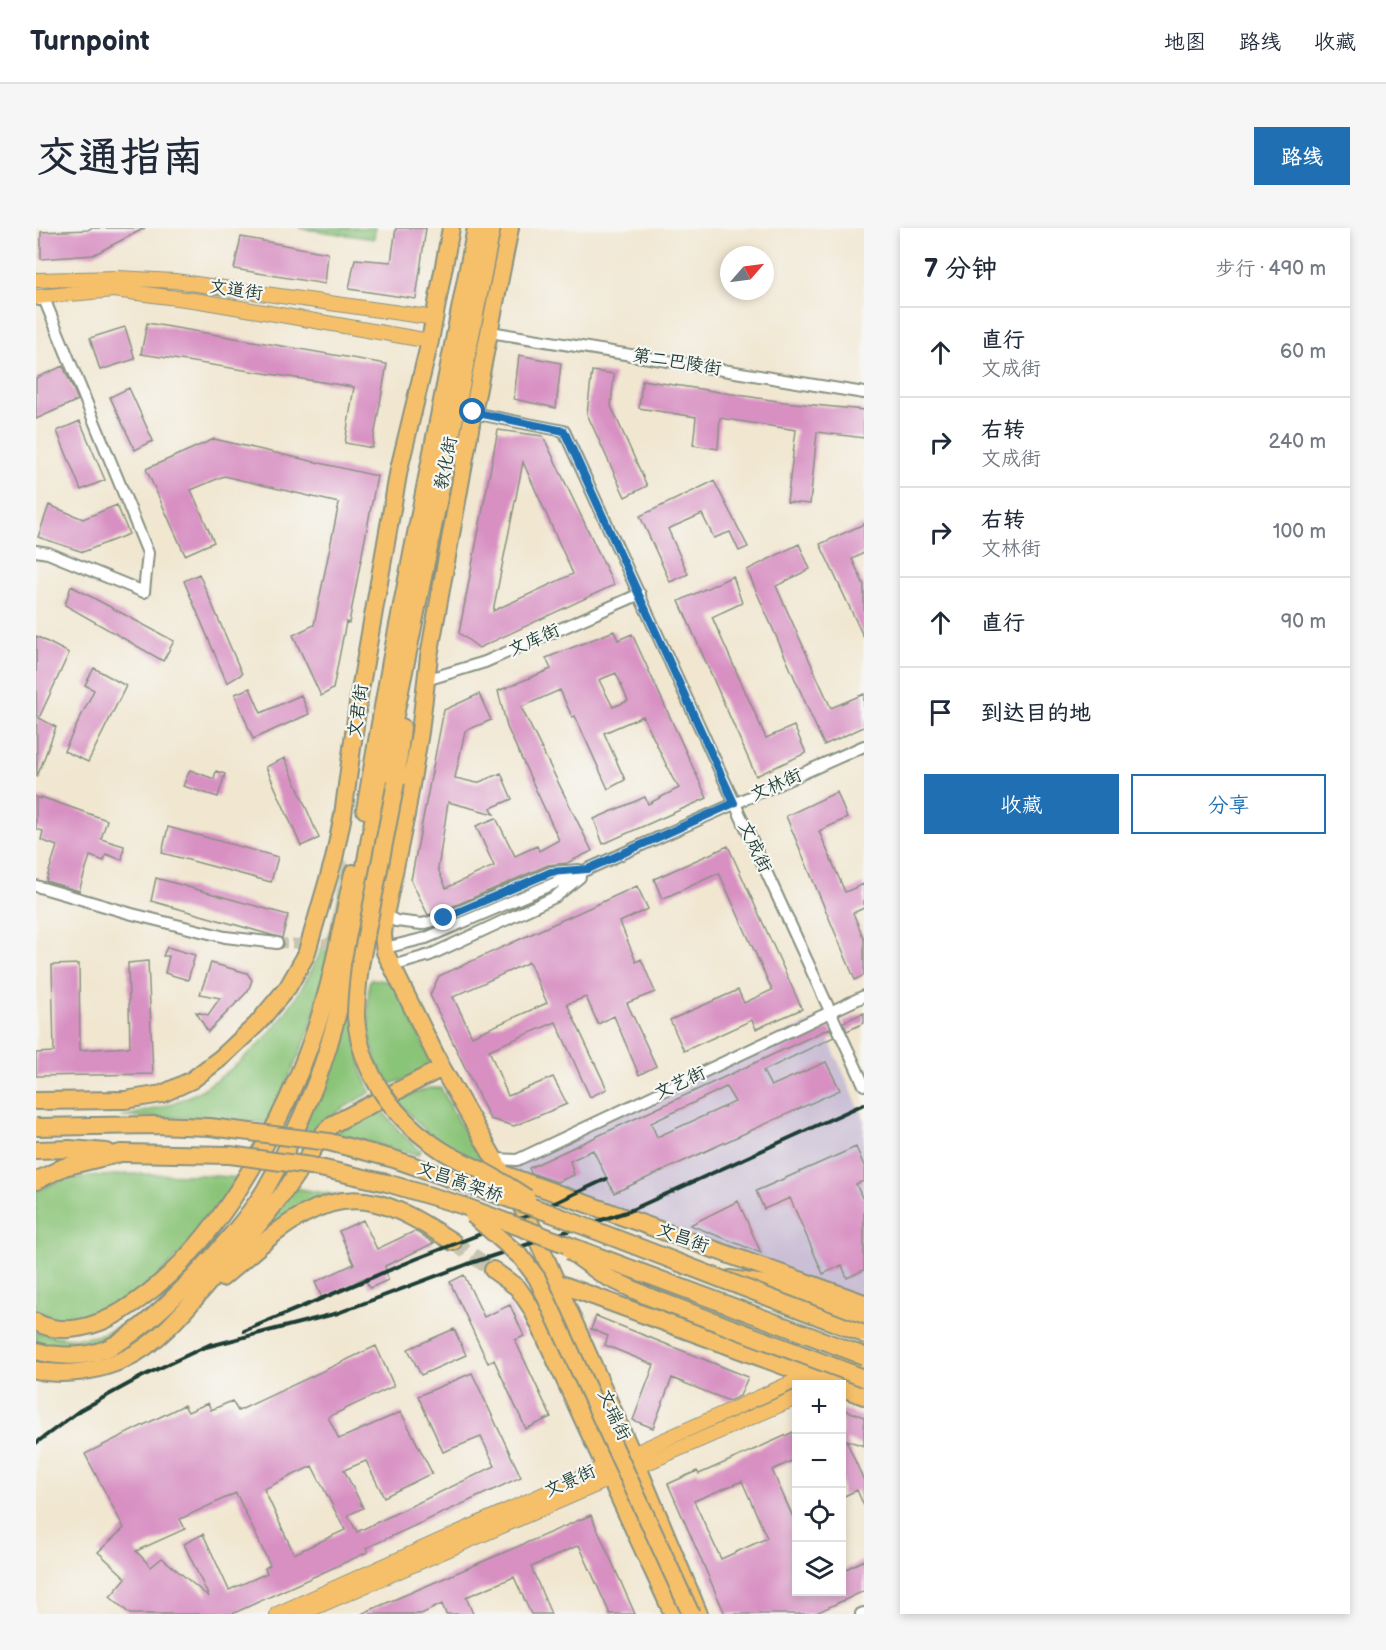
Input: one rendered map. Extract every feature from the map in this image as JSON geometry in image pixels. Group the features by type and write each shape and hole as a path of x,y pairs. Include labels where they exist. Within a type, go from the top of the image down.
{"highway":[{"name":"文君街","path":"36,1101 125,1100 162,1094 192,1080 222,1058 257,1023 288,987 306,955 344,815 359,696 399,469 430,341 452,228"},
{"name":"教化街","path":"399,662 476,228"},
{"name":"教化街","path":"399,662 492,228"},
{"path":"499,1166 442,1068 385,952 383,935 385,915 406,815 429,656 473,412 510,228"},
{"path":"429,656 400,754 360,966 356,1018 369,1069 380,1091 396,1114 444,1152 490,1176 550,1213"},
{"path":"399,662 400,754"},
{"path":"352,756 399,662"},
{"path":"36,1322 57,1328 92,1326 128,1308 167,1277 189,1255 243,1183 286,1104 308,1052 329,985 399,662"},
{"path":"36,1351 57,1356 85,1355 107,1348 156,1315 230,1237 263,1192 284,1153 315,1084 330,1040 343,989 376,808 399,662"},
{"path":"189,1306 277,1202 324,1133 333,1124 442,1068"},
{"name":"文昌高架桥","path":"36,1127 154,1125 199,1127 329,1142 394,1159 550,1213 864,1334"},
{"name":"文昌高架桥","path":"36,1150 70,1149 121,1153 230,1155 311,1166 387,1183 460,1205 864,1356"},
{"path":"36,1181 64,1167 121,1153"},
{"name":"文瑞街","path":"499,1166 526,1216 635,1460 699,1614"},
{"name":"文昌街","path":"499,1166 864,1303"},
{"path":"36,1370 49,1373 72,1373 103,1367 126,1358 150,1342 282,1228 326,1203 351,1199 375,1202 399,1210 453,1242"},
{"path":"460,1205 522,1258 537,1278 691,1614"},
{"path":"553,1240 603,1275 647,1296 864,1378"},
{"name":"文瑞街","path":"493,1270 518,1288 532,1309 673,1614"},
{"path":"715,1277 786,1287 864,1316"},
{"path":"555,1282 820,1380"},
{"path":"846,1390 864,1396"}],"main road":[{"name":"文道街","path":"36,280 117,278 175,281 435,318"},
{"name":"文道街","path":"38,299 114,290 200,301 430,341"},
{"name":"文景街","path":"300,1614 635,1460 864,1350"},
{"path":"841,1380 864,1367"},
{"name":"文景街","path":"635,1460 792,1400"},
{"name":"文景街","path":"277,1614 607,1473"}],"street":[{"path":"36,551 48,553 144,592 148,553 38,299"},
{"name":"第二巴陵街","path":"490,332 864,393"},
{"name":"文成街","path":"473,412 564,431 864,1085"},
{"name":"文库街","path":"426,680 485,662 640,594"},
{"name":"文林街","path":"389,947 426,938 588,869 864,746"},
{"path":"385,915 396,921 422,924 444,918 551,872 588,869"},
{"path":"392,966 430,955 555,897 588,869"},
{"path":"36,886 132,914 225,937 277,943"},
{"name":"文艺街","path":"499,1166 518,1160 864,996"}],"shaded area":[{"path":"819,1018 864,1119 864,1304 506,1180 517,1160"}],"green space":[{"path":"299,228 375,228 374,239"},
{"path":"347,858 310,1030 269,1123 208,1118 120,1117 173,1103 203,1089 240,1062 271,1031 297,996 329,933"},
{"path":"355,963 361,1069 371,1092 340,1110 316,1131 303,1129"},
{"path":"371,979 386,981 396,986 433,1065 417,1076 386,1085 380,1073 370,1035 368,996"},
{"path":"429,1088 441,1088 458,1121 492,1169 434,1140 396,1100"},
{"path":"379,1107 400,1132 421,1151 417,1155 335,1134 348,1123"},
{"path":"127,1174 239,1178 201,1232 152,1283 95,1318 56,1321 36,1311 36,1191 64,1179"},
{"path":"294,1188 342,1196 254,1244"},
{"path":"140,1315 116,1333 92,1344 65,1347 36,1342 36,1332 66,1338 90,1337 114,1329"}],"building":[{"path":"91,228 145,228 93,255 41,259 41,232"},
{"path":"396,228 426,228 416,299 349,289 355,259 391,262"},
{"path":"241,237 328,253 325,284 234,269"},
{"path":"147,323 387,364 372,448 345,443 354,387 141,354"},
{"path":"125,327 135,359 100,370 90,338"},
{"path":"519,355 561,363 556,408 514,399"},
{"path":"63,366 78,400 36,419 36,378"},
{"path":"592,371 614,374 611,406 647,486 625,497 587,414"},
{"path":"642,380 784,402 864,410 864,438 817,432 810,504 787,502 796,430 720,418 718,449 693,445 696,417 639,408"},
{"path":"129,388 153,441 135,450 110,397"},
{"path":"80,421 105,480 81,490 57,431"},
{"path":"498,430 543,436 614,585 479,648 459,633","holes":["523,462 573,574 493,611"]},
{"path":"214,439 377,476 349,623 346,622 333,689 321,696 293,635 314,625 339,503 224,476 191,490 214,542 185,555 146,469"},
{"path":"714,481 748,547 739,551 730,532 714,538 702,514 668,529 688,574 670,582 640,516"},
{"path":"49,505 83,519 117,505 129,534 83,552 38,537"},
{"path":"864,524 864,553 852,559 864,585 864,638 820,544"},
{"path":"799,544 810,569 776,586 831,708 864,694 864,727 824,745 747,570"},
{"path":"199,574 242,674 227,683 184,581"},
{"path":"733,576 742,603 712,617 766,738 794,726 806,753 756,776 679,601"},
{"path":"71,586 174,641 163,661 65,605"},
{"path":"614,631 618,640 632,634 707,798 603,844 594,819 645,797 648,804 679,788 643,716 604,733 625,780 608,789 575,716 572,717 560,690 521,707 592,851 567,863 548,865 428,915 411,880 444,710 479,694 491,720 465,731 455,778 477,783 501,773 512,799 491,808 494,814 448,802 438,869 446,888 494,866 476,826 496,818 515,856 537,846 539,851 559,840 507,727 498,691 551,669 546,658","holes":["616,673 628,701 613,707 599,680"]},
{"path":"36,636 69,653 39,718 56,727 37,777"},
{"path":"94,668 126,686 88,762 64,751 94,690 85,685"},
{"path":"250,688 261,713 301,695 309,714 253,739 235,694"},
{"path":"285,758 319,838 301,846 266,767"},
{"path":"190,770 214,779 216,771 225,774 218,797 183,786"},
{"path":"837,792 847,818 819,831 845,892 864,884 864,908 853,913 864,939 864,975 855,980 786,816"},
{"path":"36,797 107,820 101,839 124,846 122,860 106,854 104,861 90,856 79,891 46,881 57,846 41,840 43,831 36,829"},
{"path":"168,827 278,857 271,882 162,853"},
{"path":"728,846 802,1009 756,1029 752,1020 684,1051 670,1020 738,990 744,1003 772,990 719,873 662,899 654,879"},
{"path":"156,878 288,915 282,938 151,901"},
{"path":"637,886 648,909 620,922 636,962 641,959 655,992 627,1003 656,1066 639,1075 614,1016 598,1024 586,997 567,1004 607,1089 590,1097 556,1022 489,1050 508,1096 553,1077 567,1104 514,1126 490,1119 430,995 439,976","holes":["529,962 547,1003 472,1036 453,997"]},
{"path":"167,947 195,955 188,980 165,973 169,956 163,956"},
{"path":"148,961 153,1074 36,1076 36,1053 54,1052 52,965 79,964 80,1050 130,1047 128,963"},
{"path":"211,963 247,973 252,980 248,991 208,1032 196,1012 208,1015 220,998 200,994"},
{"path":"864,1013 864,1023 847,1031 843,1022"},
{"path":"830,1028 834,1037 763,1071 771,1086 826,1062 840,1090 614,1193 593,1150 570,1161 574,1175 557,1182 531,1173 529,1168","holes":["726,1087 735,1102 657,1137 651,1123"]},
{"path":"856,1147 864,1166 864,1181 856,1184 864,1202 864,1270 847,1278 842,1265 823,1274 790,1198 764,1209 756,1191"},
{"path":"738,1201 761,1253 690,1225"},
{"path":"363,1220 377,1249 415,1231 434,1243 385,1266 388,1280 370,1288 364,1278 322,1298 315,1282 354,1264 339,1231"},
{"path":"464,1275 484,1317 510,1305 524,1336 515,1340 551,1417 526,1429 494,1360 488,1363 450,1282"},
{"path":"596,1316 748,1377 740,1396 729,1401 672,1378 653,1428 633,1420 654,1365 605,1345 608,1336 591,1329"},
{"path":"454,1329 466,1355 421,1375 408,1349"},
{"path":"376,1346 394,1386 328,1417 339,1439 401,1412 432,1473 384,1497 366,1461 344,1470 363,1508 348,1515 357,1532 495,1466 481,1437 443,1452 418,1396 472,1373 521,1477 366,1548 368,1552 232,1614 130,1614 110,1597 126,1578 98,1552 124,1528 85,1454 184,1405 188,1412 208,1403 211,1410 232,1401 238,1411","holes":["312,1466 345,1530 294,1554 264,1489","236,1493 270,1565 265,1568 267,1573 229,1590 203,1534 184,1544 209,1597 162,1558 151,1567 136,1551 185,1529 180,1519"]},
{"path":"846,1410 864,1417 864,1446 846,1440"},
{"path":"792,1433 792,1461 772,1470 792,1515 792,1596 846,1596 846,1569 864,1560 864,1591 814,1614 725,1614 668,1484 697,1471 699,1474","holes":["742,1481 767,1538 721,1559 694,1501"]},
{"path":"846,1440 864,1481 864,1506 857,1490 846,1495"},
{"path":"591,1515 635,1614 610,1614 579,1545 531,1567 551,1614 531,1614 514,1577 466,1597 473,1614 446,1614 442,1604 421,1614 361,1614"}],"tunnel":[{"path":"277,943 343,945"},
{"path":"453,1242 493,1270"}],"railway":[{"path":"202,1348 338,1313 468,1264 629,1211 864,1104"},
{"path":"244,1331 416,1259 527,1216 606,1179"},
{"path":"36,1443 79,1411 145,1375 211,1344"}],"route":[{"path":"444,918 551,872 588,869 734,803 564,431 473,412"}]}
